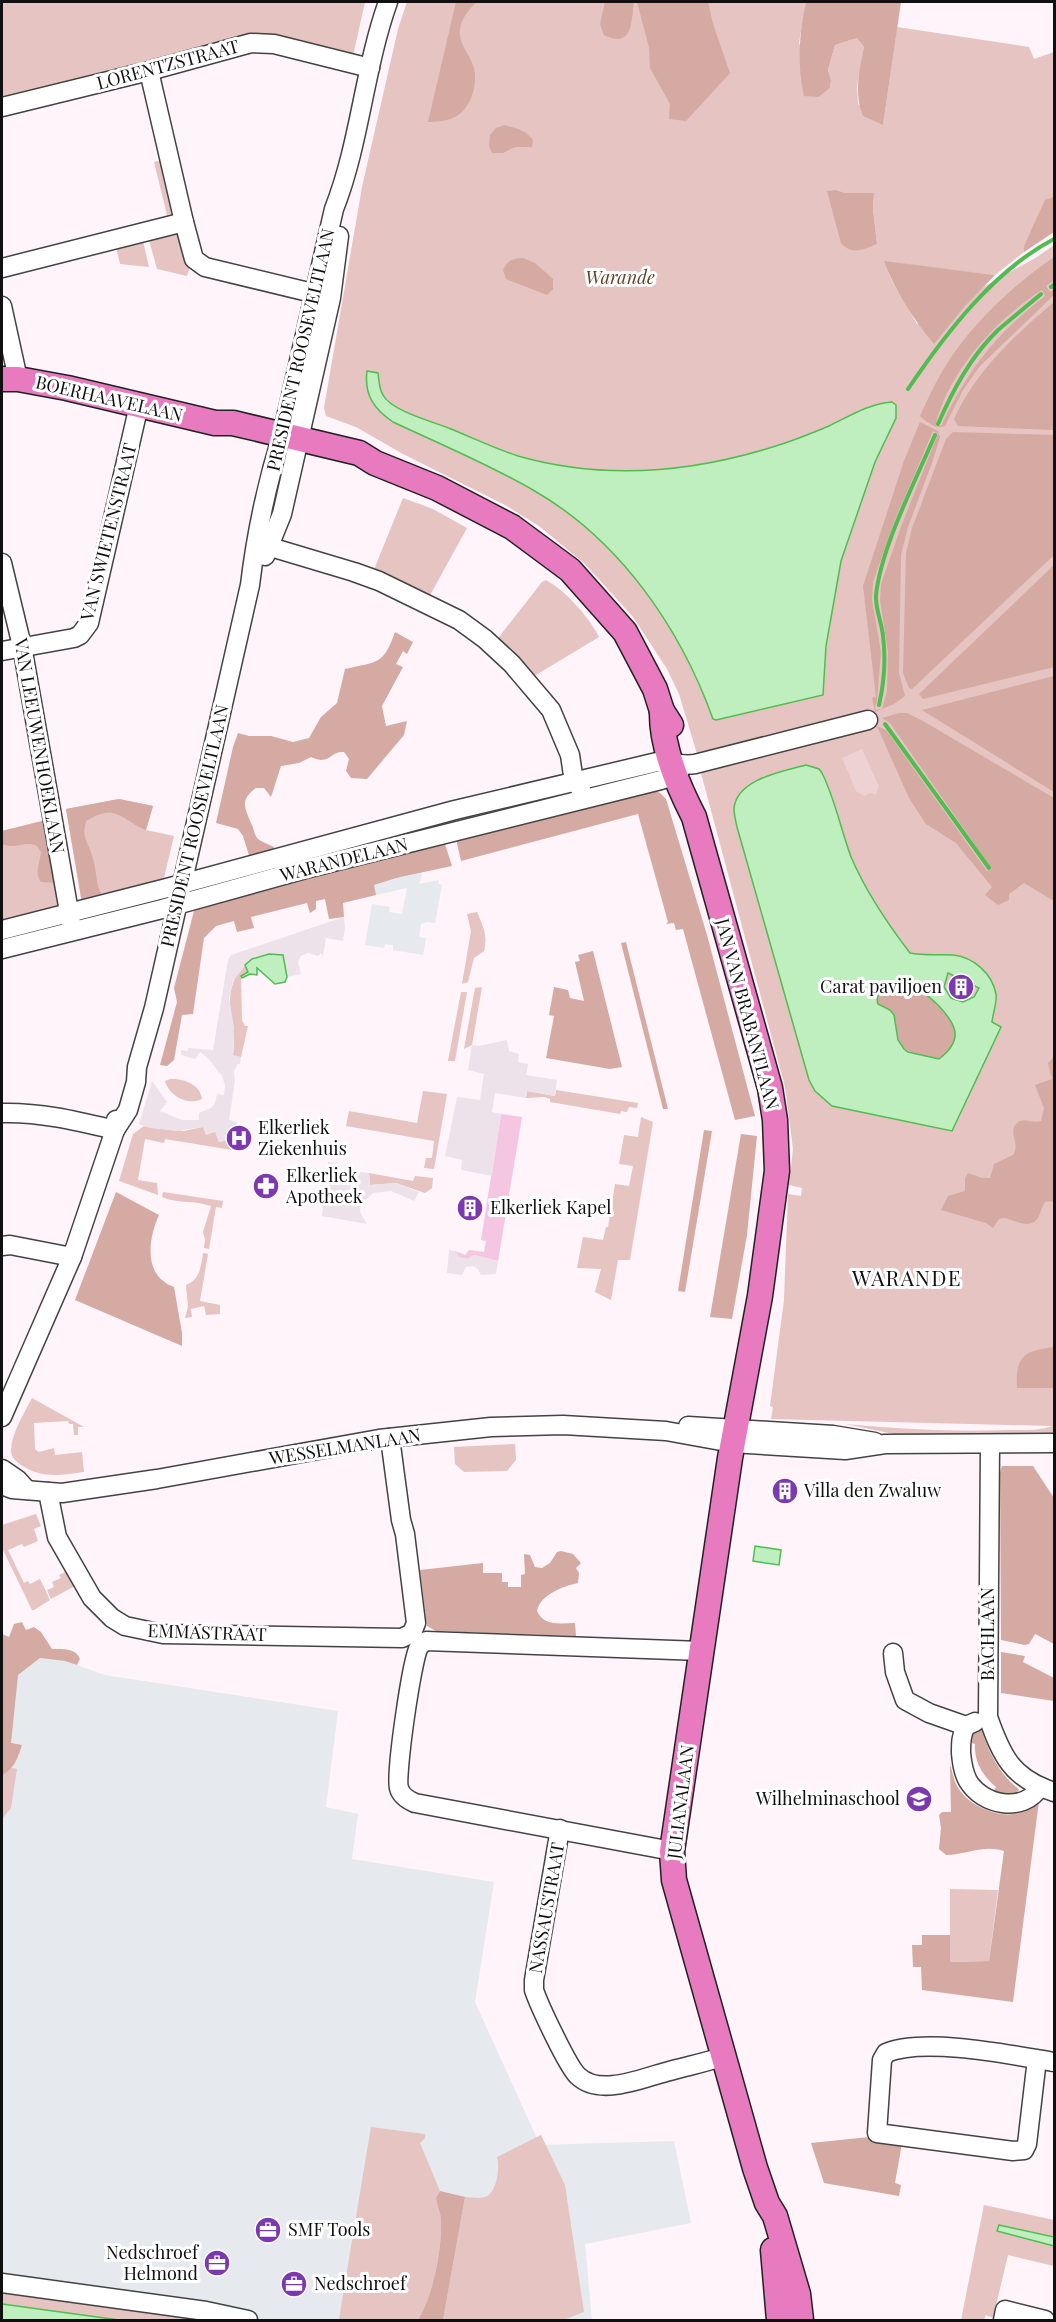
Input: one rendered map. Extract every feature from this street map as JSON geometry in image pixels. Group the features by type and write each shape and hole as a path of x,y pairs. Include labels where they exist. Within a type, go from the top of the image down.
{"main road":[{"name":"BOERHAAVELAAN","path":"10,379 67,388 215,423 233,423 289,442"},
{"name":"JAN VAN BRABANTLAAN","path":"289,442 359,453 375,463 437,488 512,527 570,570 624,632 655,689 662,711 664,733 677,768 682,795 694,817 770,1088 775,1120 777,1171 760,1296 734,1436"},
{"name":"JULIANALAAN","path":"734,1436 672,1851 674,1880 755,2168 767,2203 775,2216 798,2295 801,2320"},
{"name":"JULIANALAAN","path":"767,2203 779,2320"}],"street":[{"name":"PRESIDENT ROOSEVELTLAAN","path":"2,1428 2,1419 72,1257 115,1130 128,1110 136,1082 137,1067 154,1008 250,585 289,442 323,295 343,186 385,6"},
{"name":"LORENTZSTRAAT","path":"2,107 251,43 274,44 370,68"},
{"path":"149,71 194,259 205,267 323,295"},
{"path":"2,268 184,222"},
{"path":"2,306 10,379"},
{"name":"VAN SWIETENSTRAAT","path":"2,651 74,638 80,635 89,623 139,405"},
{"path":"263,544 379,581 459,620 485,639 512,664 551,710 570,754 574,782 589,797"},
{"name":"VAN LEEUWENHOEKLAAN","path":"2,563 22,646 71,922"},
{"name":"WARANDELAAN","path":"2,930 71,922 177,905 313,867 589,797 677,768 868,720"},
{"name":"WARANDELAAN","path":"2,949 71,922 182,884 455,810 657,762 677,768"},
{"path":"2,1113 23,1112 80,1120 115,1130"},
{"path":"2,1246 10,1245 72,1257"},
{"name":"WESSELMANLAAN","path":"2,1485 12,1489 62,1493 157,1479 390,1438 491,1427 563,1425 666,1431 734,1436 845,1450 885,1444 1054,1443"},
{"path":"390,1438 405,1534 417,1639 398,1780 402,1794 407,1800 415,1803 672,1851"},
{"name":"BACHLAAN","path":"990,1444 988,1717 999,1750 1018,1773 1047,1790"},
{"path":"2,1469 18,1480 27,1490"},
{"name":"EMMASTRAAT","path":"48,1492 57,1537 62,1546 92,1598 112,1618 125,1626 163,1634 402,1638 701,1651"},
{"path":"893,1653 895,1672 905,1700 928,1713 966,1725 988,1717"},
{"path":"966,1725 961,1738 963,1767 968,1781 975,1790 994,1802 1012,1803 1032,1798 1047,1790"},
{"name":"NASSAUSTRAAT","path":"560,1829 534,1990 577,2075 592,2083 619,2085 687,2068 724,2055"},
{"path":"952,2047 1046,2060 1024,2150 1013,2151 876,2133 882,2060 886,2053 895,2049 952,2047"},
{"path":"2,2283 206,2311 248,2320"},
{"path":"1003,2320 1005,2310 1045,2320"}],"shaded area":[{"path":"456,2 476,2 464,17 460,29 462,44 474,68 474,88 469,102 461,113 449,119 428,122"},
{"path":"605,2 634,2 629,31 620,39 604,35 600,24"},
{"path":"637,2 708,2 730,73 686,121 669,119 670,104 650,68 649,47"},
{"path":"806,2 901,2 883,125 863,116 860,107 858,82 864,47 857,38 835,45 828,70 831,80 830,88 819,97 804,96 800,72 800,49"},
{"path":"504,125 527,134 533,140 532,147 515,147 503,153 492,153 489,146 490,135 496,128"},
{"path":"836,190 844,193 874,193 873,209 877,244 854,250 841,243 827,191"},
{"path":"1054,197 1054,232 1024,252 1024,246 1045,200"},
{"path":"1054,257 1054,280 1046,286 1050,292 1054,289 1054,295 980,366 963,390 945,426 938,427 928,423 920,416 954,353 992,308","holes":["1042,290 1045,296 1011,325 984,354 951,405 941,426 936,426 952,384 985,338 1027,300"]},
{"path":"523,258 535,263 553,279 553,289 547,295 506,279 503,270 508,262"},
{"path":"884,261 995,275 964,307 934,344 906,305"},
{"path":"1054,302 1054,430 958,426 954,419 985,370 1011,341"},
{"path":"367,371 378,373 383,395 404,411 518,456 584,469 651,470 684,467 750,454 829,426 867,408 892,402 896,405 896,418 875,462 841,561 826,646 823,695 713,719 683,651 643,588 619,560 564,510 533,490 386,417 369,394"},
{"path":"920,422 938,431 940,437 908,527 901,555 899,673 905,696 894,704 875,712 872,698 876,697 863,586 904,461","holes":["933,431 938,434 881,584 880,600 888,652 887,691 882,709 876,710 881,652 872,600 873,582 895,520"]},
{"path":"953,432 1054,435 1054,555 912,689 909,688 903,673 906,553 912,528 946,439"},
{"path":"1054,565 1054,667 923,699 919,694"},
{"path":"395,632 413,642 407,654 403,651 396,664 403,667 382,706 386,726 407,721 404,735 367,779 351,778 346,771 349,759 344,752 322,760 311,757 299,763 281,766 271,797 264,788 256,788 245,801 257,838 274,847 272,855 251,862 243,836 238,829 216,823 238,733 249,736 271,736 293,742 309,738 321,717 337,703 345,669 372,663 383,657"},
{"path":"1054,676 1054,792 922,710"},
{"path":"907,713 923,721 1054,798 1054,901 1024,883 1009,894 1009,900 998,905 985,895 992,887 956,843 926,824 909,798 877,726 886,730 987,871 992,869 890,723 882,718"},
{"path":"862,749 879,786 876,795 870,793 864,796 856,791 842,758"},
{"path":"806,765 819,769 822,773 831,793 847,847 863,883 910,953 953,955 968,959 981,967 994,986 996,997 992,1022 1001,1027 952,1131 832,1106 815,1091 809,1080 737,827 734,809 743,790 752,783","holes":["948,973 979,988 974,997 963,1002 951,998 944,987","898,981 915,987 929,997 950,1019 955,1039 947,1052 939,1059 904,1049 898,1040 894,1015 890,1010 878,1004 877,999 880,992 886,986"]},
{"path":"654,790 666,799 707,935 755,1116 735,1120 683,929 676,930 674,923 666,924 668,922 638,814 461,861 456,839"},
{"path":"119,799 153,806 146,830 112,813 105,813 86,821 85,837 103,897 82,903 66,809"},
{"path":"46,820 56,883 41,882 38,871 41,852 37,846 2,844 2,831"},
{"path":"444,841 452,866 374,885 376,895 343,903 344,917 329,919 325,899 316,901 316,909 310,913 307,903 251,917 254,928 237,932 234,921 216,926 204,938 193,1014 182,1015 174,1060 167,1066 160,1065 177,1002 174,988 195,907"},
{"path":"413,849 422,875 419,884 439,880 438,884 442,885 435,923 421,924 419,937 426,938 423,955 393,950 393,945 385,944 384,948 365,945 372,904 390,907 389,912 402,914 407,888 376,895 374,885 396,879"},
{"path":"344,917 343,941 326,938 323,956 321,953 318,956 308,953 301,956 298,962 301,974 287,977 283,955 269,954 249,961 233,981 229,998 234,1027 233,1055 241,1057 240,1064 234,1071 235,1081 229,1120 237,1122 235,1133 230,1130 226,1136 231,1139 234,1137 232,1150 228,1140 219,1142 215,1132 206,1135 203,1127 176,1131 150,1128 139,1124 152,1081 167,1102 160,1111 182,1120 199,1120 199,1113 211,1108 217,1094 224,1095 225,1085 222,1076 208,1058 200,1052 195,1059 181,1055 181,1050 188,1051 188,1048 213,1050 228,960 231,955"},
{"path":"626,942 668,1109 663,1109 621,943"},
{"path":"593,951 622,1067 610,1069 546,1058 554,1016 549,1015 554,987 568,990 570,998 584,1001 575,962 580,961 578,955"},
{"path":"269,954 283,955 287,977 285,982 275,984 257,968 257,975 250,974 242,978 241,976 248,972 245,965 252,959"},
{"path":"898,981 924,993 944,1012 953,1026 955,1039 947,1052 939,1059 918,1055 900,1045 890,1010 878,1004 877,999 880,992"},
{"path":"507,1040 509,1051 519,1054 518,1062 528,1064 526,1075 557,1080 555,1096 527,1091 526,1098 495,1093 492,1112 501,1114 492,1176 461,1170 462,1160 445,1156 457,1097 480,1100 484,1074 468,1070 472,1045 478,1046"},
{"path":"1054,1057 1054,1201 1045,1202 1039,1216 1031,1223 1003,1218 999,1219 993,1228 986,1223 941,1210 948,1196 965,1191 965,1178 968,1173 990,1178 994,1164 1013,1155 1016,1147 1013,1130 1017,1123 1041,1121 1044,1108 1035,1085 1052,1079 1048,1063"},
{"path":"704,1130 712,1131 685,1292 678,1291"},
{"path":"741,1134 757,1136 747,1235 732,1319 710,1317"},
{"path":"328,1162 333,1163 332,1175 340,1176 343,1181 348,1178 357,1179 359,1172 369,1173 370,1185 396,1183 419,1192 414,1201 391,1191 373,1193 361,1204 360,1212 367,1224 322,1216"},
{"path":"116,1192 159,1215 152,1235 151,1256 157,1274 164,1282 174,1287 182,1346 75,1300"},
{"path":"449,1250 455,1251 459,1257 468,1259 474,1255 498,1261 496,1274 481,1275 473,1266 466,1267 462,1275 447,1273"},
{"path":"1054,1347 1054,1388 1017,1388 1018,1368 1024,1357 1036,1350"},
{"path":"1002,1466 1033,1466 1054,1498 1054,1644 1035,1634 1029,1644 1025,1645 1001,1640 1000,1472"},
{"path":"755,1546 781,1550 779,1565 753,1561"},
{"path":"557,1552 573,1554 581,1563 576,1568 579,1573 578,1583 566,1586 547,1596 537,1611 548,1622 575,1623 576,1636 436,1631 427,1626 420,1570 483,1563 483,1573 502,1573 502,1582 508,1582 508,1587 521,1587 521,1575 525,1574 524,1554 530,1555 535,1567 542,1568 550,1563"},
{"path":"22,1622 26,1630 34,1627 41,1632 52,1649 72,1651 80,1659 77,1665 40,1658 18,1675 11,1743 22,1745 15,1763 2,1775 2,1634 9,1637 14,1624"},
{"path":"1001,1652 1025,1656 1023,1662 1054,1678 1054,1701 1001,1693"},
{"path":"40,1658 65,1661 105,1675 338,1711 326,1807 358,1814 352,1859 494,1882 475,2002 540,2145 674,2141 691,2223 585,2244 592,2320 261,2320 2,2280 2,1686"},
{"path":"981,1727 995,1761 1005,1776 1019,1789 1016,1795 992,1794 996,1787 980,1768 975,1744 968,1742 974,1730"},
{"path":"950,1764 962,1793 984,1809 1002,1814 1019,1813 1039,1801 1013,2002 922,1990 921,1967 913,1967 912,1945 922,1945 922,1935 950,1935 950,1962 989,1961 1004,1851 982,1849 946,1855 939,1849 941,1828 939,1815 942,1812 951,1812"},
{"path":"869,2137 902,2143 895,2183 901,2185 899,2196 824,2183 811,2143"},
{"path":"440,2191 465,2197 443,2320 418,2320 432,2286 438,2259 441,2221 436,2198"},
{"path":"999,2225 1054,2237 1054,2246 997,2231"},
{"path":"2,2304 119,2320 2,2320"}],"green space":[{"path":"2,2 365,2 353,56 279,41 2,102"},
{"name":"Warande","path":"407,2 806,2 799,43 819,97 830,88 831,80 828,70 835,45 857,38 864,47 857,86 858,104 883,125 897,27 1029,47 1034,59 1054,52 1054,197 1024,246 1024,252 995,275 884,262 893,283 917,324 1037,257 1054,245 1054,1436 899,1435 845,1424 966,1431 1030,1430 1052,1426 771,1419 773,1407 770,1406 784,1300 788,1194 801,1196 802,1188 789,1185 793,1149 785,1087 701,773 709,769 698,757 679,694 667,669 633,617 585,564 539,526 505,505 403,454 356,427 326,416 324,408 362,187 398,29","holes":["850,193 874,193 873,209 877,244"]},
{"path":"166,159 180,212 167,215 154,162"},
{"path":"177,233 182,235 191,263 187,276 157,269 149,240"},
{"path":"143,241 149,267 120,264 116,247"},
{"path":"403,498 433,509 467,528 429,597 373,572"},
{"path":"546,580 576,605 599,637 531,678 495,642 542,582"},
{"path":"119,799 153,806 146,830 174,836 163,882 82,903 66,809"},
{"path":"46,820 61,908 2,925 2,831"},
{"path":"477,912 485,936 484,951 474,958 468,982 462,984 471,931 467,914"},
{"path":"245,965 249,972 241,976 242,1020 245,1026 248,1026 241,1057 233,1056 230,997 232,986"},
{"path":"482,987 472,1045 464,1049 475,988"},
{"path":"461,992 467,992 455,1061 448,1061"},
{"path":"170,1079 190,1083 198,1089 202,1099 191,1101 175,1095 165,1081"},
{"path":"556,1090 638,1103 637,1108 629,1107 627,1112 621,1111 620,1114 550,1102 550,1099 544,1097 526,1098 527,1091 555,1096"},
{"path":"423,1091 447,1094 434,1169 424,1168 426,1158 432,1158 434,1141 346,1126 349,1111 417,1123"},
{"path":"641,1117 653,1122 630,1260 618,1260 611,1300 595,1292 601,1269 577,1268 583,1237 603,1240 606,1227 608,1227 615,1184 629,1186 633,1166 619,1164 624,1135 638,1137"},
{"path":"144,1126 184,1131 203,1127 216,1132 219,1142 228,1140 232,1150 165,1139 164,1143 145,1139 138,1180 157,1183 158,1195 119,1181 133,1134"},
{"path":"369,1173 413,1181 415,1176 433,1178 432,1188 425,1193 396,1183 370,1185"},
{"path":"163,1192 223,1201 222,1208 216,1207 209,1249 204,1248 203,1232 211,1206 168,1199 162,1197"},
{"path":"203,1253 208,1254 200,1301 220,1305 220,1314 206,1315 204,1306 191,1309 192,1317 185,1318 188,1307 186,1285 197,1276"},
{"path":"32,1398 84,1427 78,1427 78,1435 74,1435 73,1424 69,1424 68,1421 34,1423 35,1449 39,1452 54,1448 55,1455 82,1452 84,1472 44,1474 21,1465 13,1457 11,1450 14,1437"},
{"path":"515,1444 516,1460 507,1471 464,1472 455,1464 454,1447"},
{"path":"36,1514 41,1526 34,1529 38,1541 8,1550 24,1583 28,1581 30,1584 40,1579 50,1600 32,1610 2,1548 2,1525"},
{"path":"67,1571 75,1586 51,1599 47,1590 54,1587 52,1582 61,1578 59,1575"},
{"path":"2,1766 17,1769 11,1808 2,1819"},
{"path":"950,1889 998,1890 989,1961 950,1962"},
{"path":"371,2127 425,2134 425,2138 420,2143 440,2191 436,2198 441,2221 438,2259 432,2286 418,2320 339,2319"},
{"path":"541,2135 565,2185 584,2312 563,2320 443,2320 465,2197 480,2198 489,2195 497,2180 497,2157"},
{"path":"984,2205 1054,2220 1054,2237 999,2225 998,2231 1054,2246 1054,2266 1008,2255 993,2318 986,2315 984,2320 961,2320"},
{"path":"2,2291 203,2320 119,2320 2,2304"}],"sand":[{"path":"501,1114 522,1117 498,1261 474,1255 468,1259 459,1257 455,1251 465,1255 469,1250 484,1252 486,1241 481,1240"}],"waterway":[{"path":"908,389 938,346 972,305 1011,268 1054,239"},
{"path":"938,424 956,386 979,351 998,330 1041,294"},
{"path":"879,705 884,662 884,645 876,600 879,576 900,514 935,435"},
{"path":"885,724 989,868"}],"place":[{"name":"Carat paviljoen","path":"961,987"},
{"name":"Elkerliek Ziekenhuis","path":"239,1138"},
{"name":"Elkerliek Apotheek","path":"266,1186"},
{"name":"Elkerliek Kapel","path":"470,1208"},
{"name":"Villa den Zwaluw","path":"785,1491"},
{"name":"Wilhelminaschool","path":"919,1799"},
{"name":"SMF Tools","path":"268,2230"},
{"name":"Nedschroef Helmond","path":"217,2263"},
{"name":"Nedschroef","path":"294,2284"}],"district":[{"name":"WARANDE","path":"907,1279"}]}
